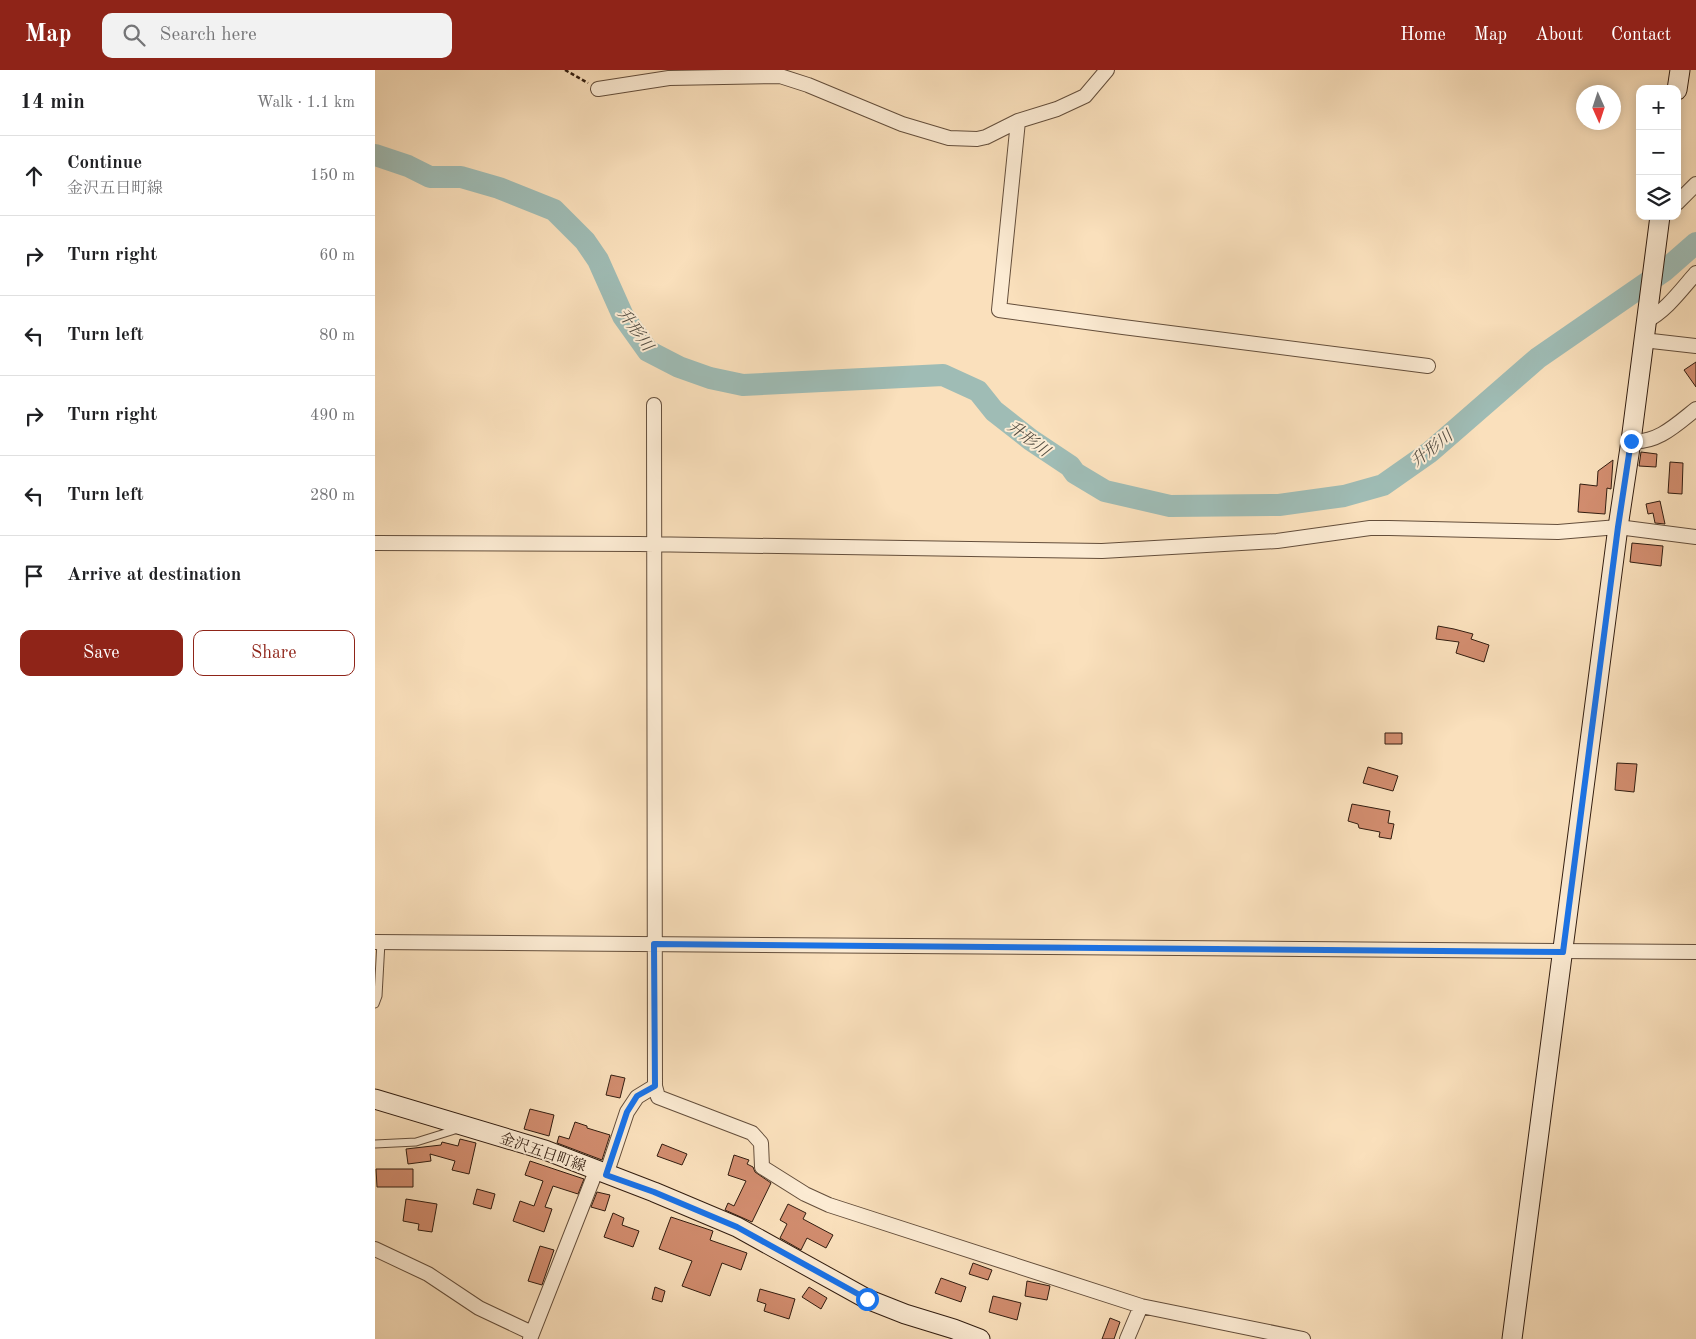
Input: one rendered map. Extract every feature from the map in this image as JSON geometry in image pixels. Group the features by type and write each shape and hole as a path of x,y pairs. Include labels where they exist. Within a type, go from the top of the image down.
{"street":[{"path":"598,89 669,78 780,76 808,85 902,124 949,138 977,139 986,137 1018,121 1057,109 1085,96 1107,70"},
{"path":"1678,85 1680,70"},
{"path":"1018,121 999,310 1428,366"},
{"path":"1681,199 1696,184"},
{"path":"1512,1339 1618,527 1661,221"},
{"path":"1647,315 1655,316 1663,310 1696,273"},
{"path":"1643,340 1696,346"},
{"path":"654,405 654,944 655,1086 658,1097 752,1133 761,1143 762,1167 805,1194 829,1205 1141,1306 1303,1339"},
{"path":"1631,441 1646,441 1656,438 1677,425 1696,409"},
{"path":"375,543 654,544 1102,551 1277,541 1370,528 1558,532 1618,527 1696,536"},
{"path":"378,942 1696,952"},
{"path":"375,1249 428,1274 479,1308 531,1336 627,1112 637,1096 655,1086"},
{"name":"金沢五日町線","path":"375,1099 545,1150 654,1192 737,1227 867,1299 980,1339"},
{"path":"1127,1339 1141,1306"}],"lane":[{"path":"375,1004 378,996 378,942"},
{"path":"375,1144 416,1142 441,1136 465,1126"}],"path":[{"path":"565,70 598,89"}],"building":[{"path":"1696,362 1696,387 1684,370"},
{"path":"1641,452 1657,454 1656,467 1639,466"},
{"path":"1613,460 1611,489 1607,488 1605,514 1578,512 1580,484 1597,486 1598,471"},
{"path":"1670,462 1683,463 1682,494 1668,493"},
{"path":"1660,501 1665,524 1655,523 1653,513 1648,514 1646,504"},
{"path":"1632,543 1663,546 1661,566 1630,562"},
{"path":"1438,626 1473,634 1471,639 1489,645 1484,662 1456,653 1459,642 1436,639"},
{"path":"1385,733 1402,733 1402,744 1385,744"},
{"path":"1617,763 1637,764 1634,792 1615,790"},
{"path":"1368,767 1398,776 1393,791 1363,783"},
{"path":"1352,804 1390,811 1388,823 1394,824 1391,839 1379,837 1380,832 1359,828 1358,824 1348,821"},
{"path":"611,1075 625,1078 620,1098 606,1095"},
{"path":"530,1109 554,1115 549,1136 524,1129"},
{"path":"575,1122 610,1135 602,1160 557,1143 559,1136 569,1139"},
{"path":"460,1139 476,1143 469,1174 452,1170 455,1161 430,1154 431,1161 408,1164 406,1149 441,1145 442,1142 458,1146"},
{"path":"662,1144 687,1154 682,1165 657,1156"},
{"path":"734,1155 749,1160 747,1164 771,1183 752,1222 725,1210 728,1203 734,1206 746,1181 728,1175"},
{"path":"530,1161 584,1179 578,1194 553,1186 545,1207 552,1209 544,1232 513,1221 520,1201 534,1206 543,1181 525,1175"},
{"path":"376,1169 413,1169 413,1187 377,1187"},
{"path":"477,1189 495,1194 491,1209 473,1204"},
{"path":"597,1192 610,1195 605,1211 591,1207"},
{"path":"406,1199 437,1204 432,1232 418,1230 419,1224 403,1221"},
{"path":"788,1204 806,1213 803,1219 833,1235 826,1248 807,1238 801,1250 780,1238 787,1224 780,1220"},
{"path":"613,1213 624,1218 622,1225 639,1231 633,1247 604,1237"},
{"path":"671,1217 713,1231 710,1240 747,1253 741,1270 722,1263 710,1296 682,1286 692,1261 659,1249"},
{"path":"540,1246 554,1250 542,1285 528,1281"},
{"path":"973,1263 992,1270 988,1280 969,1274"},
{"path":"941,1278 966,1287 961,1302 935,1293"},
{"path":"1027,1281 1050,1286 1047,1300 1025,1296"},
{"path":"655,1287 665,1291 662,1302 652,1299"},
{"path":"809,1287 827,1298 821,1309 802,1297"},
{"path":"760,1289 795,1299 789,1319 764,1311 766,1304 757,1301"},
{"path":"993,1296 1021,1303 1017,1320 989,1312"},
{"path":"1110,1318 1120,1322 1114,1339 1102,1339"}],"waterway":[{"name":"升形川","path":"375,155 408,166 430,177 461,177 499,188 554,210 585,241 598,260 623,316 648,351 679,367 710,378 743,385 943,375 978,391 994,411 1031,440 1070,466 1075,473 1105,491 1170,506 1279,505 1344,496 1383,485 1430,452 1538,358 1664,271 1696,243"}],"route":[{"path":"867,1299 737,1227 654,1192 606,1175 627,1112 637,1096 655,1086 654,944 1563,952 1618,527 1631,441"}]}
